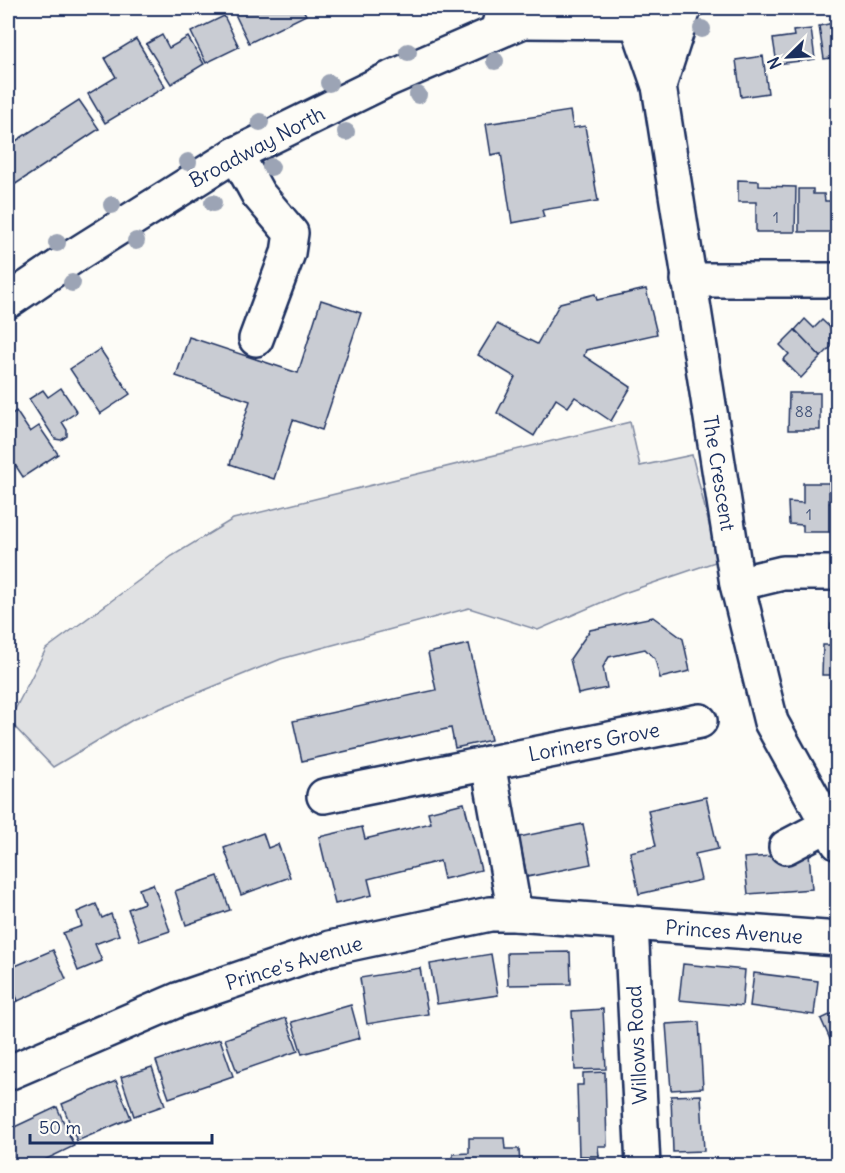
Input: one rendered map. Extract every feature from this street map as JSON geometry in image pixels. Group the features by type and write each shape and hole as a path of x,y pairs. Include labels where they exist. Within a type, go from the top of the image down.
{"main road":[{"name":"Broadway North","path":"8,301 77,254 236,154 517,17 628,18 645,25 660,24 673,19 684,8"},
{"name":"The Crescent","path":"659,86 684,8"},
{"name":"The Crescent","path":"628,18 659,86 737,584 771,722 833,834"},
{"path":"236,154 258,194 291,233 288,253 256,339"},
{"path":"688,280 837,280"},
{"path":"737,584 783,573 837,573"},
{"name":"Loriners Grove","path":"324,796 700,721"},
{"path":"488,763 515,914"},
{"path":"786,847 833,834"},
{"name":"Prince's Avenue","path":"8,1073 180,999 330,948 490,914 631,924"},
{"name":"Princes Avenue","path":"631,924 837,939"},
{"name":"Willows Road","path":"631,924 643,1166"}],"shaded area":[{"path":"630,422 640,466 692,455 718,561 621,594 538,630 469,608 281,659 134,719 53,767 9,721 46,649 172,556 233,519"}],"building":[{"path":"232,8 302,8 306,15 249,43"},
{"path":"224,16 239,47 206,63 191,32"},
{"path":"838,22 838,57 824,59 819,26"},
{"path":"811,29 815,59 777,64 773,39 794,36 793,31"},
{"path":"162,35 169,48 188,37 204,64 171,84 146,44"},
{"path":"136,39 165,87 105,123 88,94 116,77 105,58"},
{"path":"763,56 768,93 741,97 736,60"},
{"path":"79,100 99,129 8,189 8,146"},
{"path":"570,111 573,128 585,126 598,201 542,210 544,217 512,223 501,153 491,155 486,124"},
{"path":"738,180 759,181 759,186 796,187 795,232 756,232 756,202 738,202"},
{"path":"799,189 813,189 813,194 824,194 825,201 838,201 837,232 799,232"},
{"path":"646,289 657,334 586,350 584,356 631,387 611,421 575,397 568,407 556,399 534,436 497,413 515,377 478,355 497,324 537,344 560,303 595,294 597,300"},
{"path":"321,300 361,313 322,430 293,420 274,479 230,464 250,401 176,376 189,337 298,373"},
{"path":"805,319 814,328 822,320 838,335 838,340 821,357 795,330"},
{"path":"795,330 821,357 801,378 783,360 789,354 780,345"},
{"path":"100,349 130,394 100,414 70,369"},
{"path":"61,388 77,412 62,422 67,430 67,436 61,440 55,439 29,399 43,390 48,397"},
{"path":"789,393 820,393 820,430 788,430"},
{"path":"16,411 30,432 39,426 58,454 23,477 8,454 8,417"},
{"path":"803,483 829,483 829,532 803,532 803,525 789,524 788,502 803,503"},
{"path":"829,503 838,503 838,532 829,532"},
{"path":"653,617 683,639 690,671 660,678 655,659 645,649 609,657 603,667 607,688 578,694 570,659 590,630"},
{"path":"831,624 838,625 837,675 822,675 823,645 830,645"},
{"path":"469,644 491,740 455,748 451,728 302,761 293,721 436,690 428,653"},
{"path":"706,797 718,849 695,854 701,880 639,894 630,852 656,846 648,810"},
{"path":"464,803 481,870 444,879 440,861 368,879 372,895 335,904 319,837 362,827 365,839 431,823 428,812"},
{"path":"583,824 591,864 527,877 519,837"},
{"path":"263,833 268,848 278,844 290,877 241,895 224,848"},
{"path":"809,853 812,889 748,894 744,858"},
{"path":"218,876 230,910 186,925 175,891"},
{"path":"153,884 170,931 140,941 128,909 144,903 139,889"},
{"path":"96,904 102,918 111,914 119,935 95,944 102,961 78,971 63,933 82,926 77,912"},
{"path":"53,950 66,979 18,1001 8,978 8,969"},
{"path":"570,952 571,984 508,985 507,953"},
{"path":"491,954 498,995 437,1004 430,964"},
{"path":"683,964 745,970 742,1006 679,1000"},
{"path":"420,968 428,1014 367,1024 360,978"},
{"path":"754,973 818,981 814,1015 750,1006"},
{"path":"8,978 18,1001 8,1006"},
{"path":"351,1005 360,1038 302,1054 292,1022"},
{"path":"603,1009 606,1069 575,1070 572,1011"},
{"path":"838,1011 838,1035 830,1039 821,1019"},
{"path":"286,1018 298,1051 237,1072 225,1039"},
{"path":"699,1022 703,1088 671,1090 666,1024"},
{"path":"838,1035 838,1053 830,1039"},
{"path":"220,1039 233,1076 169,1098 156,1061"},
{"path":"152,1067 165,1105 134,1116 121,1077"},
{"path":"605,1072 607,1146 598,1146 599,1156 579,1156 577,1085 583,1085 583,1073"},
{"path":"116,1081 131,1118 77,1141 62,1104"},
{"path":"701,1095 704,1151 673,1152 671,1096"},
{"path":"57,1107 74,1146 32,1166 14,1166 8,1151 8,1130"},
{"path":"469,1138 504,1138 505,1149 519,1149 520,1166 453,1166 453,1154 469,1153"},
{"path":"579,1156 599,1156 599,1164 608,1164 608,1166 579,1166"},
{"path":"675,1159 705,1159 705,1166 675,1166"}]}
